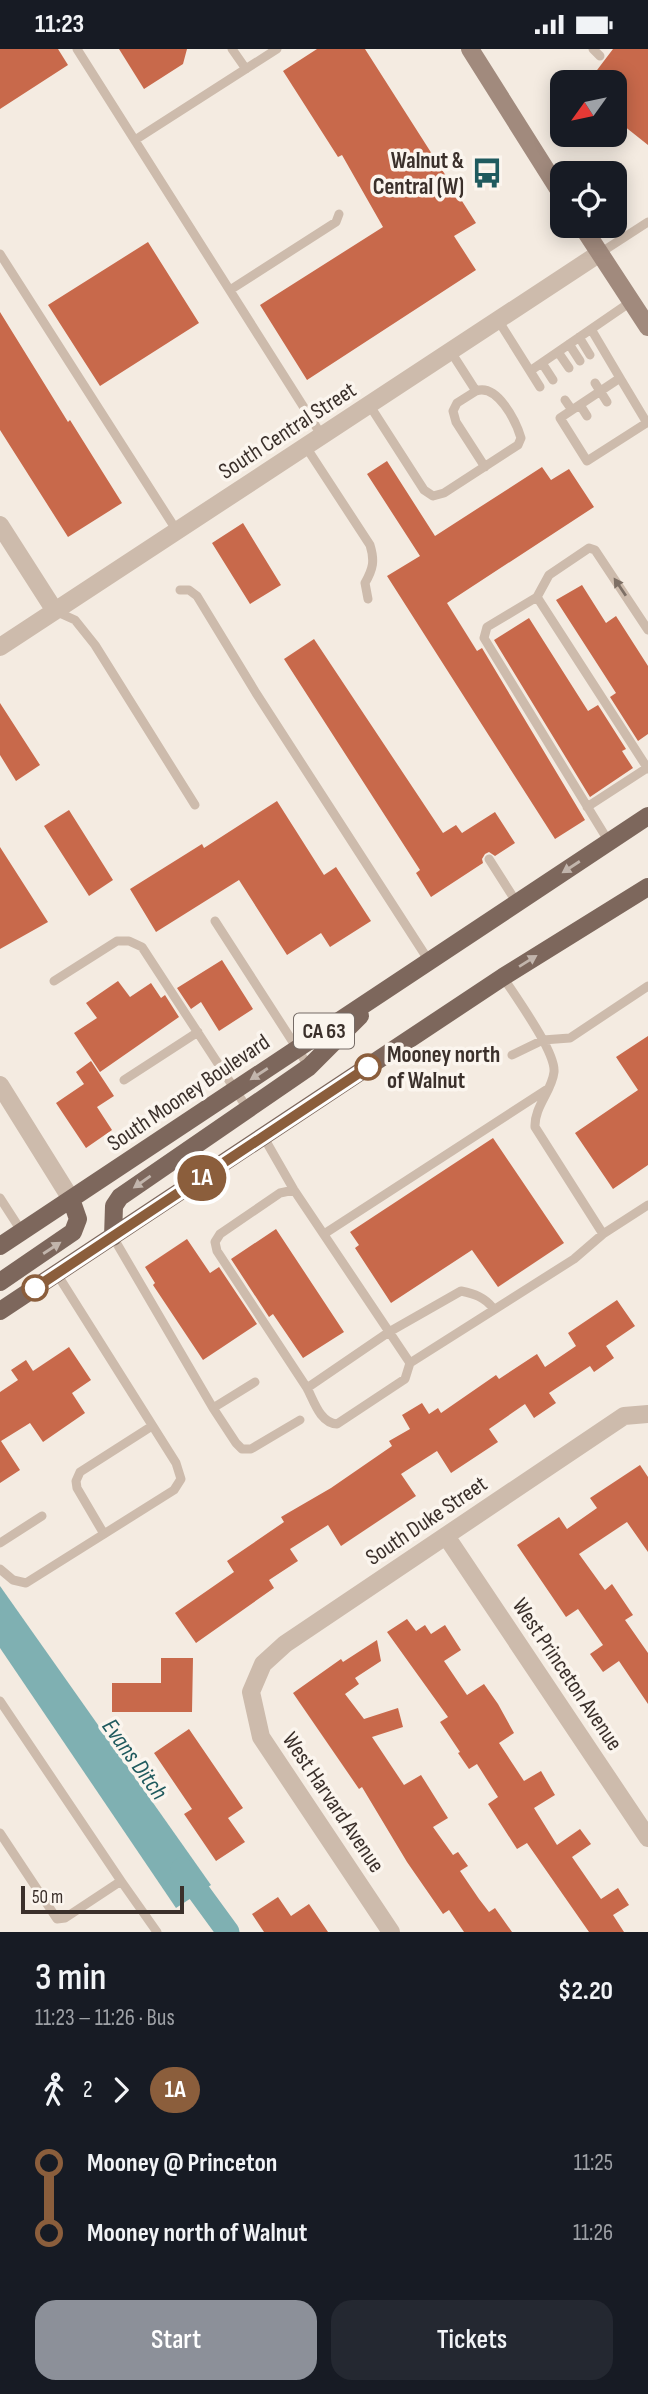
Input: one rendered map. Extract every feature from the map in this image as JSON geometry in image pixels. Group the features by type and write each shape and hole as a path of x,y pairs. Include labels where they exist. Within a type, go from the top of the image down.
{"main road":[{"path":"470,49 550,176"},
{"path":"590,238 648,327"},
{"name":"South Mooney Boulevard","path":"0,1246 648,816"},
{"name":"CA 63","path":"0,1311 503,977 648,887"},
{"path":"113,1237 114,1206 120,1197 309,1067 387,989"},
{"path":"0,1282 73,1232 78,1219 71,1199"}],"street":[{"name":"South Central Street","path":"0,647 600,253"},
{"path":"0,525 55,611"},
{"path":"0,1085 71,1199"},
{"name":"South Duke Street","path":"251,1692 263,1664 285,1644 624,1416 648,1414"},
{"name":"West Princeton Avenue","path":"446,1537 648,1838"},
{"name":"West Harvard Avenue","path":"251,1692 261,1737 391,1932"}],"lane":[{"path":"77,49 322,436"},
{"path":"233,49 246,69"},
{"path":"135,140 277,49"},
{"path":"230,290 336,222 339,214"},
{"path":"600,253 648,222"},
{"path":"0,254 177,531"},
{"path":"530,371 632,301"},
{"path":"498,320 540,387"},
{"path":"554,408 587,461 648,422 590,330"},
{"path":"579,337 590,355"},
{"path":"569,344 580,362"},
{"path":"451,352 476,391"},
{"path":"558,352 569,368"},
{"path":"542,363 552,380"},
{"path":"560,418 576,408 586,394 607,381 620,378"},
{"path":"597,387 607,402"},
{"path":"370,406 424,490 433,496 444,493 485,467 518,445 521,438 498,397 491,390 483,388 476,391 457,403 453,411 456,422 485,467"},
{"path":"565,400 587,416"},
{"path":"622,425 628,435"},
{"path":"601,437 608,448"},
{"path":"306,447 370,545 374,557 373,569 365,583 369,599"},
{"path":"608,842 484,638 487,627 537,597 549,575 589,548 595,550 648,629"},
{"path":"180,590 189,590 197,596 256,693 429,961"},
{"path":"537,597 648,768 587,807"},
{"path":"55,611 75,619 96,645 195,805"},
{"path":"489,859 517,903"},
{"path":"215,921 309,1067"},
{"path":"54,981 117,941 129,941 142,947 247,1108"},
{"path":"503,977 543,1040 554,1065 554,1074 534,1118 535,1127 603,1234"},
{"path":"512,1055 543,1040 570,1038 648,986"},
{"path":"124,1080 198,1032"},
{"path":"324,1234 547,1089"},
{"path":"264,1136 295,1190 410,1363"},
{"path":"295,1190 280,1193 220,1234 215,1242 217,1251 307,1388 323,1418 337,1424 405,1379 410,1363 493,1308 575,1259 603,1234 648,1205"},
{"path":"0,1198 22,1232"},
{"path":"113,1237 213,1408 242,1449 251,1449 300,1420"},
{"path":"0,1569 13,1580 26,1583 174,1490 181,1479 176,1463 57,1274"},
{"path":"307,1388 389,1332 461,1291 476,1294 487,1300 493,1308"},
{"path":"213,1408 255,1382"},
{"path":"104,1534 77,1488 76,1481 80,1472 152,1426"},
{"path":"0,1543 42,1516"},
{"path":"0,1701 156,1932"},
{"path":"0,1833 57,1919 65,1918 121,1881"}],"water":[{"path":"0,1586 211,1885 176,1908 0,1648"}],"building":[{"path":"0,49 58,49 68,65 0,109"},
{"path":"119,49 187,49 183,64 144,89"},
{"path":"317,49 365,49 476,223 454,236 476,270 307,380 260,305 383,227 342,155 338,157 283,71"},
{"path":"613,49 648,49 648,145 627,128 627,70 597,70"},
{"path":"148,242 199,323 100,386 48,305"},
{"path":"0,312 122,503 68,537 0,430"},
{"path":"387,461 435,536 542,467 551,480 569,469 594,507 447,603 477,651 482,648 585,820 555,839 387,576 420,556 367,474"},
{"path":"243,523 281,585 250,604 212,543"},
{"path":"582,585 606,623 616,616 648,666 648,734 638,741 610,697 616,693 556,600"},
{"path":"529,618 588,711 598,705 626,749 622,751 633,768 590,797 494,640"},
{"path":"314,639 443,833 456,825 462,833 495,812 515,843 495,856 489,852 485,854 483,863 431,897 416,873 420,870 284,659"},
{"path":"0,703 40,765 16,781 0,755"},
{"path":"277,801 324,875 336,867 371,921 330,947 321,933 287,955 239,880 156,932 130,889 202,844 204,848"},
{"path":"69,810 113,880 89,896 44,826"},
{"path":"0,847 48,922 0,949"},
{"path":"222,960 253,1009 219,1031 201,1002 191,1009 177,988"},
{"path":"118,981 130,997 151,983 161,998 165,995 179,1017 100,1072 74,1033 97,1018 86,1003"},
{"path":"648,1036 648,1165 613,1189 575,1133 638,1090 616,1057"},
{"path":"91,1061 114,1096 97,1107 112,1130 86,1148 56,1103 84,1084 76,1072"},
{"path":"493,1138 564,1243 498,1287 472,1250 391,1303 355,1248 359,1245 350,1232"},
{"path":"276,1229 344,1332 303,1358 273,1314 269,1317 231,1259"},
{"path":"187,1239 210,1273 219,1267 257,1324 203,1360 153,1285 155,1283 145,1267"},
{"path":"617,1300 635,1326 606,1346 614,1358 594,1372 590,1366 549,1393 556,1403 534,1418 525,1404 489,1429 498,1442 451,1473 437,1451 401,1474 416,1496 341,1546 328,1525 290,1549 298,1561 269,1580 274,1588 196,1643 175,1613 234,1572 227,1561 284,1522 281,1517 331,1488 392,1446 389,1441 410,1429 402,1415 422,1403 429,1414 438,1408 441,1413 496,1375 499,1379 537,1354 545,1367 576,1346 568,1333"},
{"path":"69,1347 91,1380 72,1393 85,1413 43,1442 30,1423 1,1441 20,1470 0,1483 0,1392 18,1380 11,1370 26,1360 33,1371"},
{"path":"640,1465 648,1477 648,1552 627,1522 579,1554 605,1590 612,1584 633,1615 625,1620 648,1653 648,1704 619,1661 603,1672 590,1654 603,1645 578,1609 566,1617 517,1545 559,1517 567,1529 597,1508 590,1498"},
{"path":"407,1619 416,1631 425,1625 431,1634 445,1625 461,1650 444,1661 467,1695 484,1684 498,1704 514,1733 499,1743 524,1781 541,1771 555,1795 534,1808 557,1845 580,1829 591,1844 572,1857 601,1899 618,1888 629,1905 613,1915 624,1932 589,1932 527,1843 517,1849 488,1804 498,1797 477,1764 469,1769 458,1753 460,1752 440,1722 448,1717 387,1632"},
{"path":"377,1640 381,1661 355,1678 359,1684 345,1694 364,1719 398,1708 403,1727 372,1737 404,1785 421,1775 448,1818 433,1827 453,1855 458,1852 468,1866 460,1871 479,1899 489,1912 495,1908 512,1932 464,1932 449,1910 443,1914 407,1862 362,1787 359,1789 293,1693 341,1659 343,1662"},
{"path":"161,1658 193,1658 192,1712 112,1712 112,1683 161,1683"},
{"path":"189,1729 243,1808 228,1818 245,1842 216,1861 184,1814 192,1809 154,1753"},
{"path":"278,1897 291,1916 309,1904 328,1932 264,1932 252,1914"}],"waterway":[{"name":"Evans Ditch","path":"182,1869 228,1932"}],"bus line":[{"name":"1A","path":"35,1288 368,1067"}],"place":[{"name":"Walnut & Central (W)","path":"487,173"},
{"name":"Mooney north of Walnut","path":"368,1067"}]}
